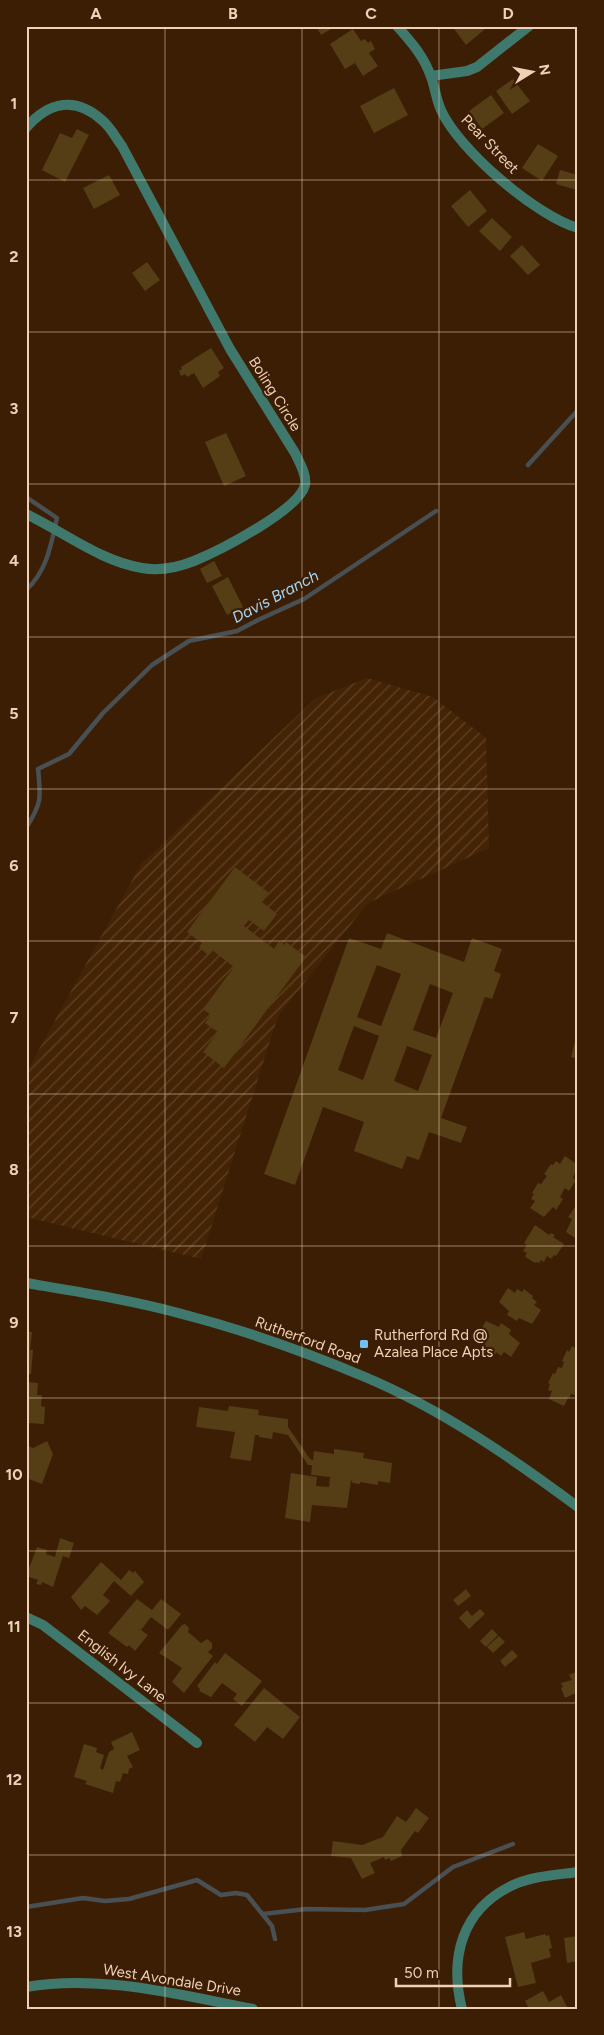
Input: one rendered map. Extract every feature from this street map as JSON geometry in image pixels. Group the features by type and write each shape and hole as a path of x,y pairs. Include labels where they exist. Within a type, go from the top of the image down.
{"street":[{"name":"Pear Street","path":"397,26 419,52 431,76 440,109 452,129 479,159 524,198 578,228"},
{"path":"431,76 467,71 477,67 529,26"},
{"name":"Boling Circle","path":"26,128 48,108 61,105 70,105 86,110 106,125 122,146 230,349 295,453 302,466 305,478 305,484 299,496 286,509 214,551 193,561 169,568 148,569 122,563 98,554 26,514"},
{"name":"Rutherford Road","path":"26,1283 183,1314 251,1334 366,1377 474,1435 578,1507"},
{"name":"English Ivy Lane","path":"26,1617 43,1625 196,1743"},
{"path":"462,2009 458,1992 458,1956 463,1937 472,1919 484,1905 514,1885 531,1879 578,1872"},
{"name":"West Avondale Drive","path":"26,1987 52,1984 104,1983 253,2009"}],"shaded area":[{"path":"367,678 433,697 486,738 489,848 368,903 278,1016 201,1259 26,1217 26,1073 141,864 316,698"}],"building":[{"path":"316,26 336,26 321,35"},
{"path":"452,26 483,26 485,29 466,45"},
{"path":"353,29 361,41 365,39 368,43 371,41 375,49 369,53 378,66 363,76 355,63 345,69 330,44"},
{"path":"513,79 530,101 512,114 496,91"},
{"path":"394,88 408,115 374,133 360,106"},
{"path":"491,95 504,113 482,129 469,111"},
{"path":"77,129 89,135 65,182 42,170 60,133 72,138"},
{"path":"538,144 558,156 542,181 522,168"},
{"path":"560,170 578,175 577,190 556,184"},
{"path":"109,175 120,195 94,209 83,188"},
{"path":"470,190 487,211 468,227 451,206"},
{"path":"492,218 512,237 500,251 479,231"},
{"path":"522,245 540,265 528,275 510,256"},
{"path":"147,262 160,280 145,291 132,273"},
{"path":"211,348 224,368 218,372 220,376 203,388 194,373 187,377 185,374 181,376 179,371 182,369 181,367"},
{"path":"226,433 246,476 224,486 205,442"},
{"path":"214,561 222,576 207,583 200,569"},
{"path":"228,577 243,607 227,615 212,586"},
{"path":"235,867 269,893 262,902 277,914 264,931 249,920 244,926 274,949 279,941 284,945 286,942 306,957 224,1068 203,1052 218,1032 205,1023 211,1015 203,1009 234,967 212,950 208,955 199,947 202,943 187,932"},
{"path":"387,933 464,962 472,938 502,949 494,971 501,974 492,999 485,997 441,1118 467,1127 461,1143 429,1132 419,1160 407,1156 402,1169 354,1151 364,1122 323,1107 295,1185 264,1174 349,938 381,949","holes":["377,965 401,974 381,1026 357,1017","430,984 453,993 436,1038 413,1030","354,1026 379,1036 363,1080 338,1070","407,1046 432,1055 418,1091 394,1081"]},
{"path":"575,1041 578,1042 578,1059 571,1057"},
{"path":"565,1156 578,1165 573,1178 576,1180 569,1191 565,1188 560,1197 563,1199 556,1210 553,1207 544,1217 530,1208 535,1201 531,1199 534,1194 532,1193 538,1183 541,1184 547,1176 544,1174 551,1164 553,1165 556,1161 560,1164"},
{"path":"575,1207 578,1208 578,1240 566,1232 572,1219 568,1217"},
{"path":"535,1225 549,1235 551,1233 555,1235 553,1237 564,1244 556,1256 554,1255 551,1259 547,1256 544,1262 541,1260 539,1263 535,1263 527,1258 525,1256 527,1253 523,1251 527,1245 524,1243"},
{"path":"508,1288 515,1293 517,1289 522,1292 524,1289 537,1302 534,1305 541,1310 532,1324 519,1318 517,1321 507,1315 509,1311 499,1302"},
{"path":"486,1321 499,1327 501,1323 511,1330 509,1334 520,1343 511,1357 504,1352 501,1356 496,1352 495,1355 485,1348 486,1346 482,1343 484,1339 477,1335"},
{"path":"26,1331 32,1332 30,1350 33,1350 31,1374 26,1374"},
{"path":"578,1343 578,1389 575,1395 571,1394 564,1406 549,1399 552,1391 548,1390 550,1384 548,1383 558,1367 562,1368 564,1362 562,1361 567,1350 569,1352 572,1346 575,1348"},
{"path":"26,1382 38,1383 37,1395 42,1395 41,1406 45,1407 44,1424 26,1423"},
{"path":"229,1406 259,1410 258,1415 288,1419 288,1427 310,1459 313,1460 314,1451 334,1454 334,1449 364,1453 363,1458 392,1463 390,1483 378,1481 378,1485 360,1482 360,1484 353,1483 351,1480 347,1508 312,1505 310,1522 285,1518 291,1473 317,1477 316,1486 329,1487 330,1477 311,1475 312,1465 308,1465 288,1435 273,1432 272,1439 255,1435 251,1461 230,1458 235,1432 196,1427 199,1407 228,1411"},
{"path":"47,1441 53,1454 42,1484 26,1478 26,1445 33,1448"},
{"path":"60,1538 74,1543 69,1558 63,1556 53,1587 42,1582 41,1585 36,1584 38,1580 26,1576 37,1547 47,1550 46,1554 55,1557"},
{"path":"101,1562 121,1580 129,1570 133,1573 135,1571 144,1582 131,1596 114,1581 103,1595 110,1601 97,1615 85,1606 81,1610 71,1597"},
{"path":"466,1589 471,1596 458,1606 453,1600"},
{"path":"137,1599 152,1610 161,1599 181,1614 168,1630 151,1617 141,1630 148,1635 135,1651 129,1645 127,1647 108,1633"},
{"path":"480,1609 485,1614 469,1629 459,1618 467,1610 472,1616"},
{"path":"185,1624 189,1628 188,1632 201,1643 207,1639 212,1643 212,1648 208,1652 213,1656 184,1693 172,1682 182,1668 159,1653 182,1625"},
{"path":"492,1629 498,1635 486,1647 480,1641"},
{"path":"499,1636 505,1642 493,1653 487,1647"},
{"path":"512,1650 518,1656 505,1667 500,1661"},
{"path":"225,1653 262,1681 242,1706 233,1699 237,1694 222,1683 211,1697 199,1691 200,1689 197,1686 215,1662 217,1664"},
{"path":"578,1671 578,1692 565,1698 561,1683 572,1680 569,1675"},
{"path":"264,1688 300,1717 283,1739 267,1727 255,1742 234,1725"},
{"path":"132,1732 140,1750 127,1756 133,1767 129,1769 128,1774 123,1773 120,1782 116,1781 113,1793 85,1784 87,1781 74,1777 84,1744 97,1748 96,1752 104,1755 100,1768 103,1770 109,1752 114,1749 111,1742"},
{"path":"416,1808 429,1818 418,1833 415,1831 401,1850 402,1856 391,1861 389,1858 385,1860 384,1857 370,1863 375,1873 362,1879 351,1858 331,1856 333,1841 362,1845 383,1837 397,1816 406,1822"},
{"path":"524,1932 526,1939 545,1934 546,1936 549,1935 552,1948 549,1949 551,1957 531,1963 536,1983 518,1987 505,1937"},
{"path":"578,1936 578,1961 567,1963 564,1938"},
{"path":"543,1991 549,2002 561,1995 568,2009 529,2009 525,2001"}],"waterway":[{"name":"Davis Branch","path":"528,465 578,410"},
{"path":"26,497 57,518 47,557 39,575 26,590"},
{"name":"Davis Branch","path":"26,828 38,806 40,787 38,769 69,754 103,713 152,665 189,641 237,631 304,599 436,511"},
{"path":"263,1914 306,1909 365,1910 404,1904 453,1867 513,1844"},
{"path":"26,1907 83,1898 105,1901 129,1899 197,1880 221,1895 236,1893 247,1895 272,1926 275,1939"}],"place":[{"name":"Rutherford Rd @ Azalea Place Apts","path":"364,1344"}]}
